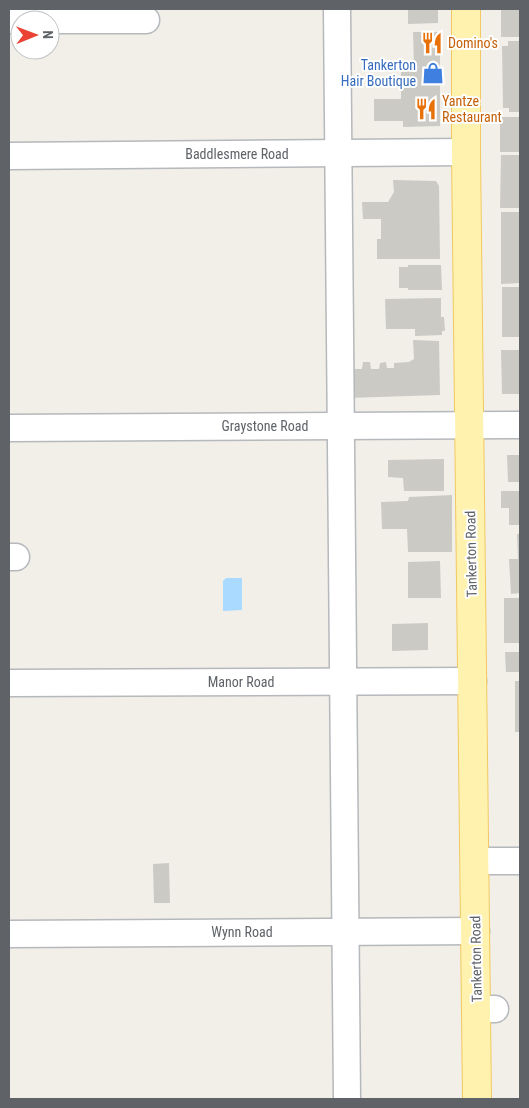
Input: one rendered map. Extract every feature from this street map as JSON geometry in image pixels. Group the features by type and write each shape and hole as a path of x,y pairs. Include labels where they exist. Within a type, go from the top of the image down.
{"main road":[{"name":"Tankerton Road","path":"466,9 466,152 476,931 486,1009 477,1099"}],"street":[{"path":"337,9 342,425 346,1099"},
{"path":"9,20 146,20"},
{"name":"Baddlesmere Road","path":"9,156 466,152"},
{"name":"Graystone Road","path":"9,428 520,425"},
{"name":"Manor Road","path":"9,683 474,682"},
{"path":"475,861 520,862"},
{"name":"Wynn Road","path":"9,934 476,931"}],"water":[{"path":"226,578 242,578 242,610 223,611 223,581"}],"building":[{"path":"408,9 438,9 438,23 408,24"},
{"path":"501,9 520,9 520,37 501,37"},
{"path":"413,32 440,32 440,126 403,127 403,121 374,121 374,99 401,99 401,66 414,66"},
{"path":"508,41 520,41 520,112 509,112 509,108 503,108 502,46 508,46"},
{"path":"500,117 520,117 520,152 500,152"},
{"path":"501,155 520,155 520,208 500,208"},
{"path":"393,180 436,181 439,186 440,259 377,259 377,239 381,239 381,219 363,219 362,202 388,202 394,192"},
{"path":"501,212 520,212 520,283 501,284"},
{"path":"408,265 441,265 442,290 408,290 408,288 399,288 399,267 408,267"},
{"path":"502,287 520,287 520,337 502,337"},
{"path":"441,298 441,317 444,317 445,331 442,331 442,335 415,336 415,329 386,329 385,299"},
{"path":"413,340 439,341 440,395 347,398 346,363 354,362 354,369 362,369 363,362 370,362 371,369 379,369 380,363 386,362 387,368 394,368 394,363 409,362 414,359"},
{"path":"501,350 520,350 520,394 502,394"},
{"path":"507,455 520,455 520,482 508,482"},
{"path":"444,459 444,491 404,491 403,478 388,477 388,460"},
{"path":"501,491 520,491 520,525 509,525 509,508 501,508"},
{"path":"452,495 452,552 408,552 407,529 382,529 381,502 408,501 409,497"},
{"path":"517,534 520,534 520,593 511,594 509,559 518,559"},
{"path":"440,561 441,598 408,598 408,562"},
{"path":"504,598 520,598 520,643 504,643"},
{"path":"428,623 428,650 392,651 392,624"},
{"path":"505,652 520,652 520,672 506,672"},
{"path":"515,681 520,681 520,732 515,732"},
{"path":"169,863 170,903 154,903 153,864"}],"place":[{"name":"Domino's","path":"432,43"},
{"name":"Tankerton Hair Boutique","path":"433,73"},
{"name":"Yantze Restaurant","path":"426,109"}]}
